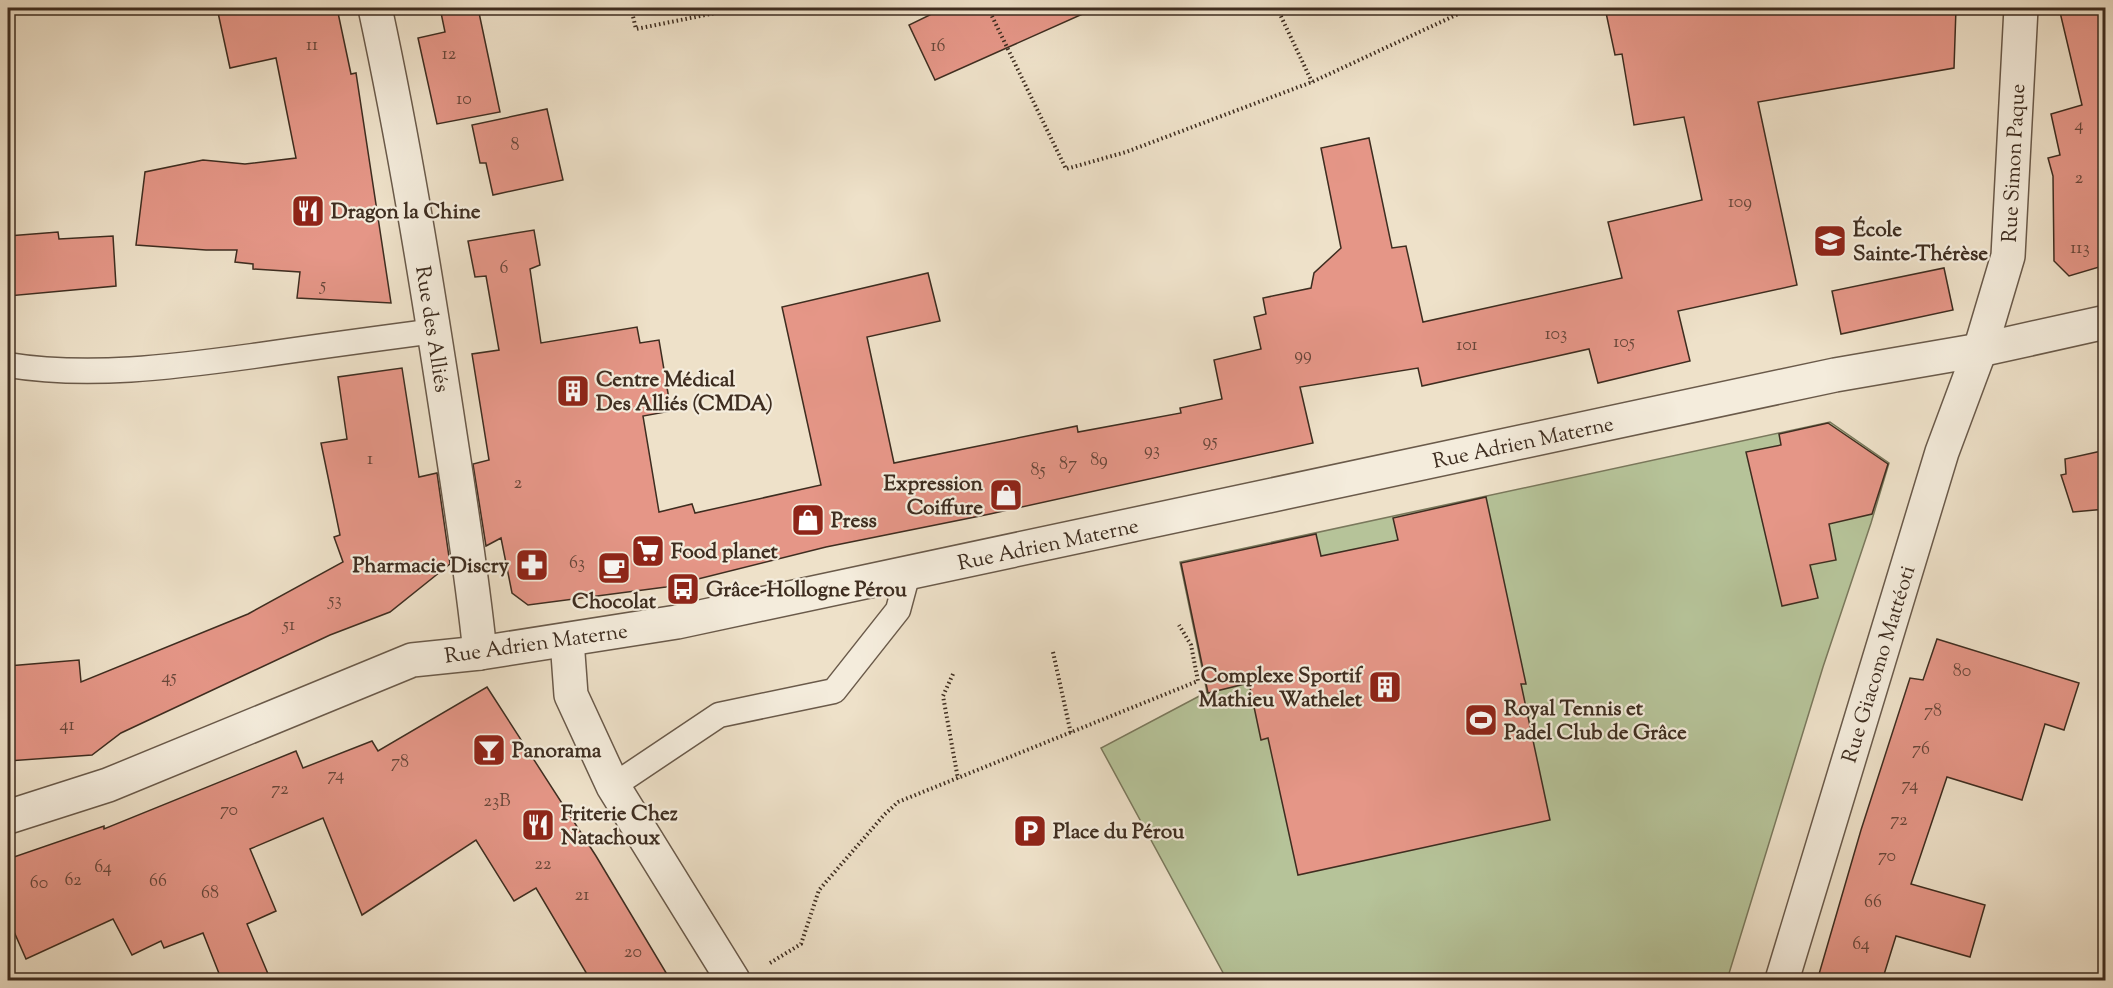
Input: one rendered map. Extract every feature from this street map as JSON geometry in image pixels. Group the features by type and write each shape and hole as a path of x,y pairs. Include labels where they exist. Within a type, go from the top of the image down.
{"street":[{"name":"Rue des Alliés","path":"375,8 400,127 434,331 475,597 480,653"},
{"name":"Rue Simon Paque","path":"1980,350 2008,256 2021,8"},
{"name":"Rue Adrien Materne","path":"8,817 108,785 412,660 480,653 677,621 1835,375 1980,350 2106,322"},
{"name":"Rue Giacomo Mattéoti","path":"1782,981 1942,452 1980,350"},
{"path":"567,640 571,695 613,786 733,981"}],"lane":[{"path":"8,365 34,369 181,366 434,331"},
{"path":"613,786 719,715 834,691 898,610 908,573"}],"path":[{"path":"631,8 636,29 741,8"},
{"path":"988,8 1066,169 1126,152 1312,82 1471,8"},
{"path":"1277,8 1312,82"},
{"path":"763,968 801,944 819,890 898,802 1198,681 1191,645 1179,625"},
{"path":"1053,652 1071,734"},
{"path":"953,674 943,696 958,779"}],"green space":[{"name":"Royal Tennis et Padel Club de Grâce","path":"1830,422 1889,463 1823,667 1727,980 1227,980 1101,748 1207,692 1180,562"}],"building":[{"path":"217,8 337,8 351,74 356,73 391,303 297,298 300,272 253,269 253,264 235,262 237,250 136,245 145,172 203,160 245,164 296,158 276,58 230,68"},
{"path":"440,8 478,8 500,112 437,124 418,38 445,32"},
{"path":"944,8 1096,8 935,80 909,25"},
{"path":"1605,8 1956,8 1954,68 1758,102 1797,285 1678,311 1690,361 1598,383 1589,349 1422,386 1418,368 1300,387 1313,443 990,514 826,547 666,587 528,605 512,593 501,538 486,546 473,464 489,460 472,354 499,350 486,276 475,277 468,241 534,230 540,265 530,269 541,343 637,327 640,343 659,340 671,411 643,416 659,512 692,504 695,513 821,485 782,307 928,273 940,321 867,337 894,463 1077,426 1078,432 1181,413 1180,408 1222,399 1214,360 1261,349 1254,317 1266,314 1263,298 1311,288 1314,273 1341,248 1321,148 1369,138 1392,248 1406,246 1423,322 1622,278 1608,222 1702,200 1684,117 1634,125 1622,54 1615,55"},
{"path":"2059,8 2106,8 2106,265 2069,276 2054,261 2053,176 2048,158 2060,155 2051,114 2082,105"},
{"path":"547,109 563,180 493,195 486,163 480,163 472,125"},
{"path":"58,232 59,239 113,236 116,286 8,296 8,236"},
{"path":"1944,268 1953,310 1841,334 1832,291"},
{"path":"402,368 419,477 437,473 450,564 390,612 330,635 121,733 92,755 8,761 8,666 79,660 81,682 248,614 343,562 334,537 340,535 321,443 347,439 338,377"},
{"path":"1828,423 1888,464 1872,514 1829,524 1836,560 1810,565 1818,598 1782,606 1746,452 1781,445 1779,434"},
{"path":"2106,450 2106,509 2073,512 2061,475 2066,474 2065,459"},
{"name":"Complexe Sportif Mathieu Wathelet","path":"1486,497 1526,684 1521,684 1550,820 1298,875 1268,738 1261,740 1249,683 1208,693 1181,563 1316,534 1321,556 1398,540 1393,518"},
{"path":"1937,639 2079,683 2064,730 2045,724 2022,800 1947,777 1911,884 1985,905 1970,957 1896,936 1882,981 1817,981 1861,830 1910,678 1923,680"},
{"path":"487,687 596,856 671,981 591,981 536,888 514,901 476,840 362,915 323,818 250,849 276,911 247,924 271,981 222,981 203,933 164,948 161,941 132,955 113,919 26,959 8,918 8,859 104,826 104,829 296,751 303,768 372,741 378,751"}],"place":[{"name":"Dragon la Chine","path":"308,211"},
{"name":"École Sainte-Thérèse","path":"1830,241"},
{"name":"Centre Médical Des Alliés (CMDA)","path":"573,391"},
{"name":"Expression Coiffure","path":"1006,495"},
{"name":"Press","path":"808,520"},
{"name":"Food planet","path":"648,551"},
{"name":"Pharmacie Discry","path":"532,565"},
{"name":"Chocolat","path":"614,568"},
{"name":"Grâce-Hollogne Pérou","path":"683,589"},
{"name":"Complexe Sportif Mathieu Wathelet","path":"1385,687"},
{"name":"Royal Tennis et Padel Club de Grâce","path":"1481,720"},
{"name":"Panorama","path":"489,750"},
{"name":"Friterie Chez Natachoux","path":"538,825"},
{"name":"Place du Pérou","path":"1030,831"}]}
